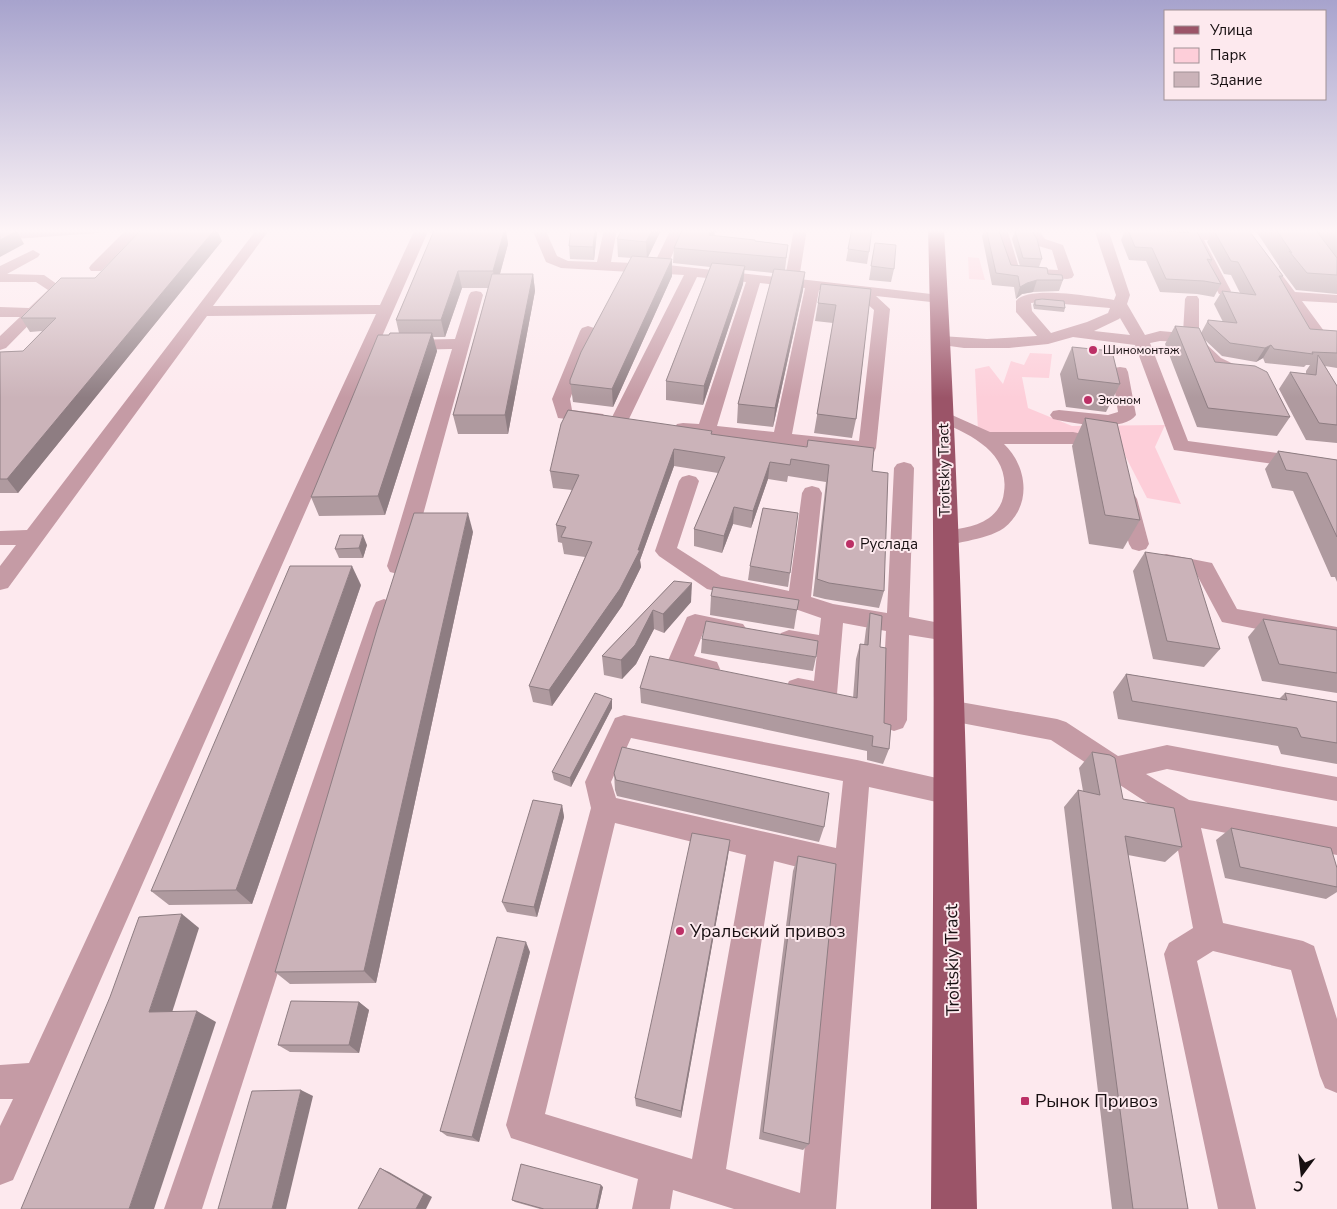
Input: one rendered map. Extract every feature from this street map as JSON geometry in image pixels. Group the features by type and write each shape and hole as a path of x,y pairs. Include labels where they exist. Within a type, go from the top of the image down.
{"main road":[{"name":"Troitskiy Tract","path":"939,285 949,711 954,1209"}],"street":[{"path":"0,346 57,289 51,285"},
{"path":"0,582 221,285"},
{"path":"0,1167 396,285"},
{"path":"619,421 686,285"},
{"path":"706,431 752,285"},
{"path":"782,439 813,285"},
{"path":"817,285 940,299"},
{"path":"941,341 999,345 1071,334 1114,316 1123,295 1120,285"},
{"path":"1221,285 1224,291"},
{"path":"1283,285 1319,335 1337,337"},
{"path":"668,427 867,448 882,309 861,290"},
{"path":"183,1209 399,564 476,295"},
{"path":"1291,296 1337,299"},
{"path":"1048,339 1024,312 1023,301 1026,299 1043,297 1120,304"},
{"path":"0,308 12,298"},
{"path":"1191,338 1192,299"},
{"path":"1120,304 1137,345 1155,377 1181,446 1337,467"},
{"path":"202,311 386,309"},
{"path":"0,312 33,313"},
{"path":"588,331 561,399 564,414 639,424"},
{"path":"1071,334 1137,345 1160,336 1191,338 1215,361 1259,384"},
{"path":"370,345 462,344"},
{"path":"1100,370 1155,377"},
{"path":"1059,415 1109,421 1127,415 1120,372"},
{"path":"943,416 967,426 1001,451 1012,468 1016,484 1011,507 996,523 973,534 945,538"},
{"path":"984,438 1073,438 1114,446 1116,455"},
{"path":"894,720 904,468"},
{"path":"689,481 666,551 715,583 798,602 833,613 947,632"},
{"path":"1123,482 1143,551 1204,569 1230,616 1337,636"},
{"path":"798,602 812,493"},
{"path":"0,538 34,537"},
{"path":"776,684 825,694 833,613"},
{"path":"728,674 679,663 695,623 829,646"},
{"path":"949,711 1057,730 1184,812 1337,841"},
{"path":"794,1209 743,1201 706,1182 524,1125 605,808 598,782 624,726 857,772 950,793"},
{"path":"1115,769 1167,757 1337,789"},
{"path":"818,1209 847,865 857,772"},
{"path":"605,808 847,865"},
{"path":"1184,812 1210,935"},
{"path":"706,1182 762,845"},
{"path":"1237,1209 1180,954 1210,935 1303,958 1337,1076"},
{"path":"0,1082 39,1080"},
{"path":"651,1209 659,1167"}],"green space":[{"path":"1030,353 1052,354 1049,378 1022,377 1028,408 1072,426 1165,425 1155,447 1181,504 1147,498 1117,440 1046,432 1025,441 978,431 975,369 989,366 1003,384 1011,361 1024,365"}],"building":[{"path":"54,285 168,285 7,479 0,479 0,352 23,351 56,318 21,318"},
{"path":"411,285 453,285 441,320 396,320"},
{"path":"489,285 531,285 505,415 453,415"},
{"path":"616,285 660,285 612,389 570,384 581,352"},
{"path":"703,285 738,285 704,386 666,381"},
{"path":"770,285 802,285 775,408 738,404"},
{"path":"821,285 871,289 856,419 817,414 836,305 818,303"},
{"path":"1251,285 1285,285 1310,329 1337,331 1337,353 1312,352 1313,354 1274,349 1271,345 1265,348 1230,343 1208,323 1208,320 1237,323 1222,291 1256,295"},
{"path":"1035,300 1064,301 1065,308 1035,305"},
{"path":"1175,326 1199,328 1215,362 1255,366 1267,372 1290,417 1208,408"},
{"path":"390,333 432,333 378,496 311,497 378,335 389,335"},
{"path":"1072,347 1112,351 1120,384 1078,379"},
{"path":"1318,355 1337,386 1337,425 1319,423 1290,372 1316,375"},
{"path":"568,410 712,431 711,434 807,447 808,440 874,448 872,471 888,473 884,591 829,583 817,579 829,465 791,459 790,465 770,462 753,511 734,507 724,536 694,529 725,457 674,449 638,550 640,550 620,589 549,690 529,686 592,542 561,537 566,527 556,525 579,475 550,471 561,424"},
{"path":"1085,418 1117,423 1140,520 1105,515"},
{"path":"1278,451 1337,460 1337,537 1307,473 1286,470"},
{"path":"763,508 798,513 790,573 750,566"},
{"path":"414,513 468,513 364,971 275,972 377,629"},
{"path":"340,535 363,535 359,548 335,549"},
{"path":"1145,552 1192,559 1220,649 1167,641"},
{"path":"290,566 352,566 236,890 151,891"},
{"path":"674,581 692,583 663,614 653,610 635,645 621,660 602,656"},
{"path":"713,587 799,600 797,610 711,596"},
{"path":"870,613 882,616 880,647 886,648 884,723 891,725 889,749 872,746 873,736 640,688 650,656 857,698 860,644 868,645"},
{"path":"1263,619 1337,630 1337,673 1279,664"},
{"path":"706,621 818,641 816,657 702,639"},
{"path":"1126,674 1287,700 1285,693 1337,702 1337,743 1301,737 1297,728 1132,701"},
{"path":"595,693 612,699 570,778 552,772"},
{"path":"622,747 829,793 824,827 616,780 614,773"},
{"path":"1092,752 1110,755 1115,758 1123,799 1174,808 1182,847 1125,836 1188,1209 1133,1209 1078,790 1100,795"},
{"path":"533,800 562,805 534,907 502,902"},
{"path":"1231,828 1331,848 1337,868 1337,887 1240,867"},
{"path":"692,833 730,840 681,1111 635,1098"},
{"path":"798,856 836,864 809,1144 763,1132"},
{"path":"182,914 149,1012 197,1011 129,1209 21,1209 110,997 139,917"},
{"path":"497,937 526,942 472,1137 440,1131"},
{"path":"291,1001 359,1002 349,1045 278,1045"},
{"path":"301,1090 272,1209 218,1209 252,1091"},
{"path":"521,1164 601,1185 596,1209 544,1209 512,1200"},
{"path":"380,1168 424,1194 416,1209 358,1209"}],"place":[{"name":"Шиномонтаж","path":"1093,350"},
{"name":"Эконом","path":"1088,400"},
{"name":"Руслада","path":"850,544"},
{"name":"Уральский привоз","path":"680,931"},
{"name":"Рынок Привоз","path":"1025,1101"}]}
